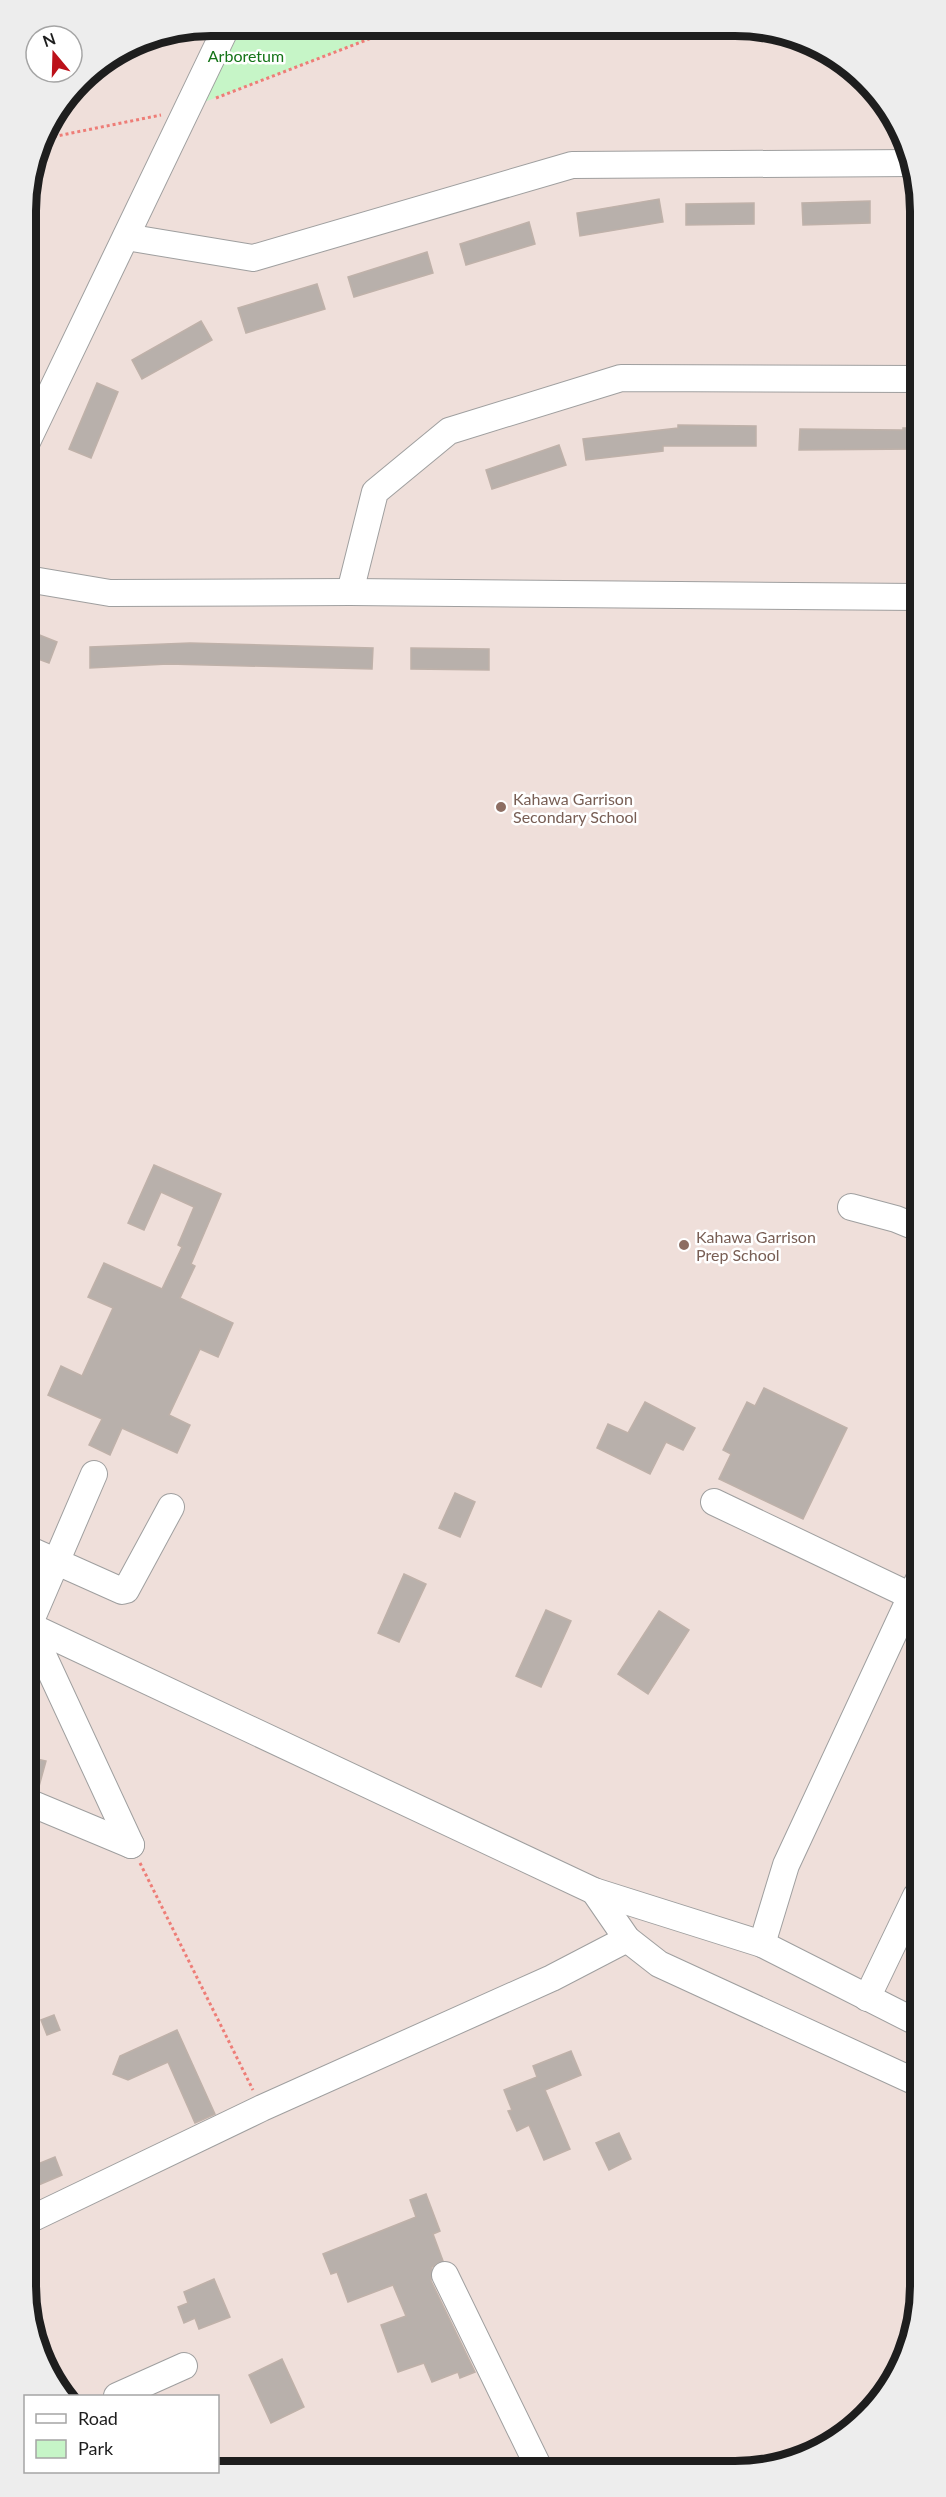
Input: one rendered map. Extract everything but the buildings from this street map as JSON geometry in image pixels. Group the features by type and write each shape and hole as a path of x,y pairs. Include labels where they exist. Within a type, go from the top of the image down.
{"street":[{"path":"36,423 222,36"},
{"path":"126,237 253,258 572,165 903,163"},
{"path":"350,592 375,492 450,431 621,378 910,379"},
{"path":"36,581 110,593 350,592 910,597"},
{"path":"851,1207 910,1225"},
{"path":"36,1608 94,1474"},
{"path":"714,1502 910,1585"},
{"path":"36,1553 122,1591 126,1590 171,1507"},
{"path":"762,1944 786,1865 910,1598"},
{"path":"36,1629 594,1891 762,1944 910,2019"},
{"path":"36,1642 131,1845"},
{"path":"36,1805 131,1845"},
{"path":"594,1891 627,1939 659,1964 910,2079"},
{"path":"867,1998 910,1907"},
{"path":"36,2217 262,2108 552,1978 627,1939"},
{"path":"446,2275 537,2461"},
{"path":"121,2395 184,2366"}],"path":[{"path":"52,137 186,110 377,36"},
{"path":"131,1845 262,2108"}],"shaded area":[{"path":"199,36 747,36 769,39 802,49 823,59 859,87 874,104 892,133 907,177 910,199 910,2298 907,2320 897,2353 881,2383 867,2401 842,2425 823,2438 802,2448 769,2458 747,2461 219,2461 219,2395 74,2395 59,2374 49,2353 39,2320 36,2298 36,199 49,144 72,104 96,79 114,65 155,45"}],"green space":[{"name":"Arboretum","path":"222,36 377,36 186,109"}],"place":[{"name":"Kahawa Garrison Secondary School","path":"501,807"},
{"name":"Kahawa Garrison Prep School","path":"684,1245"}]}
